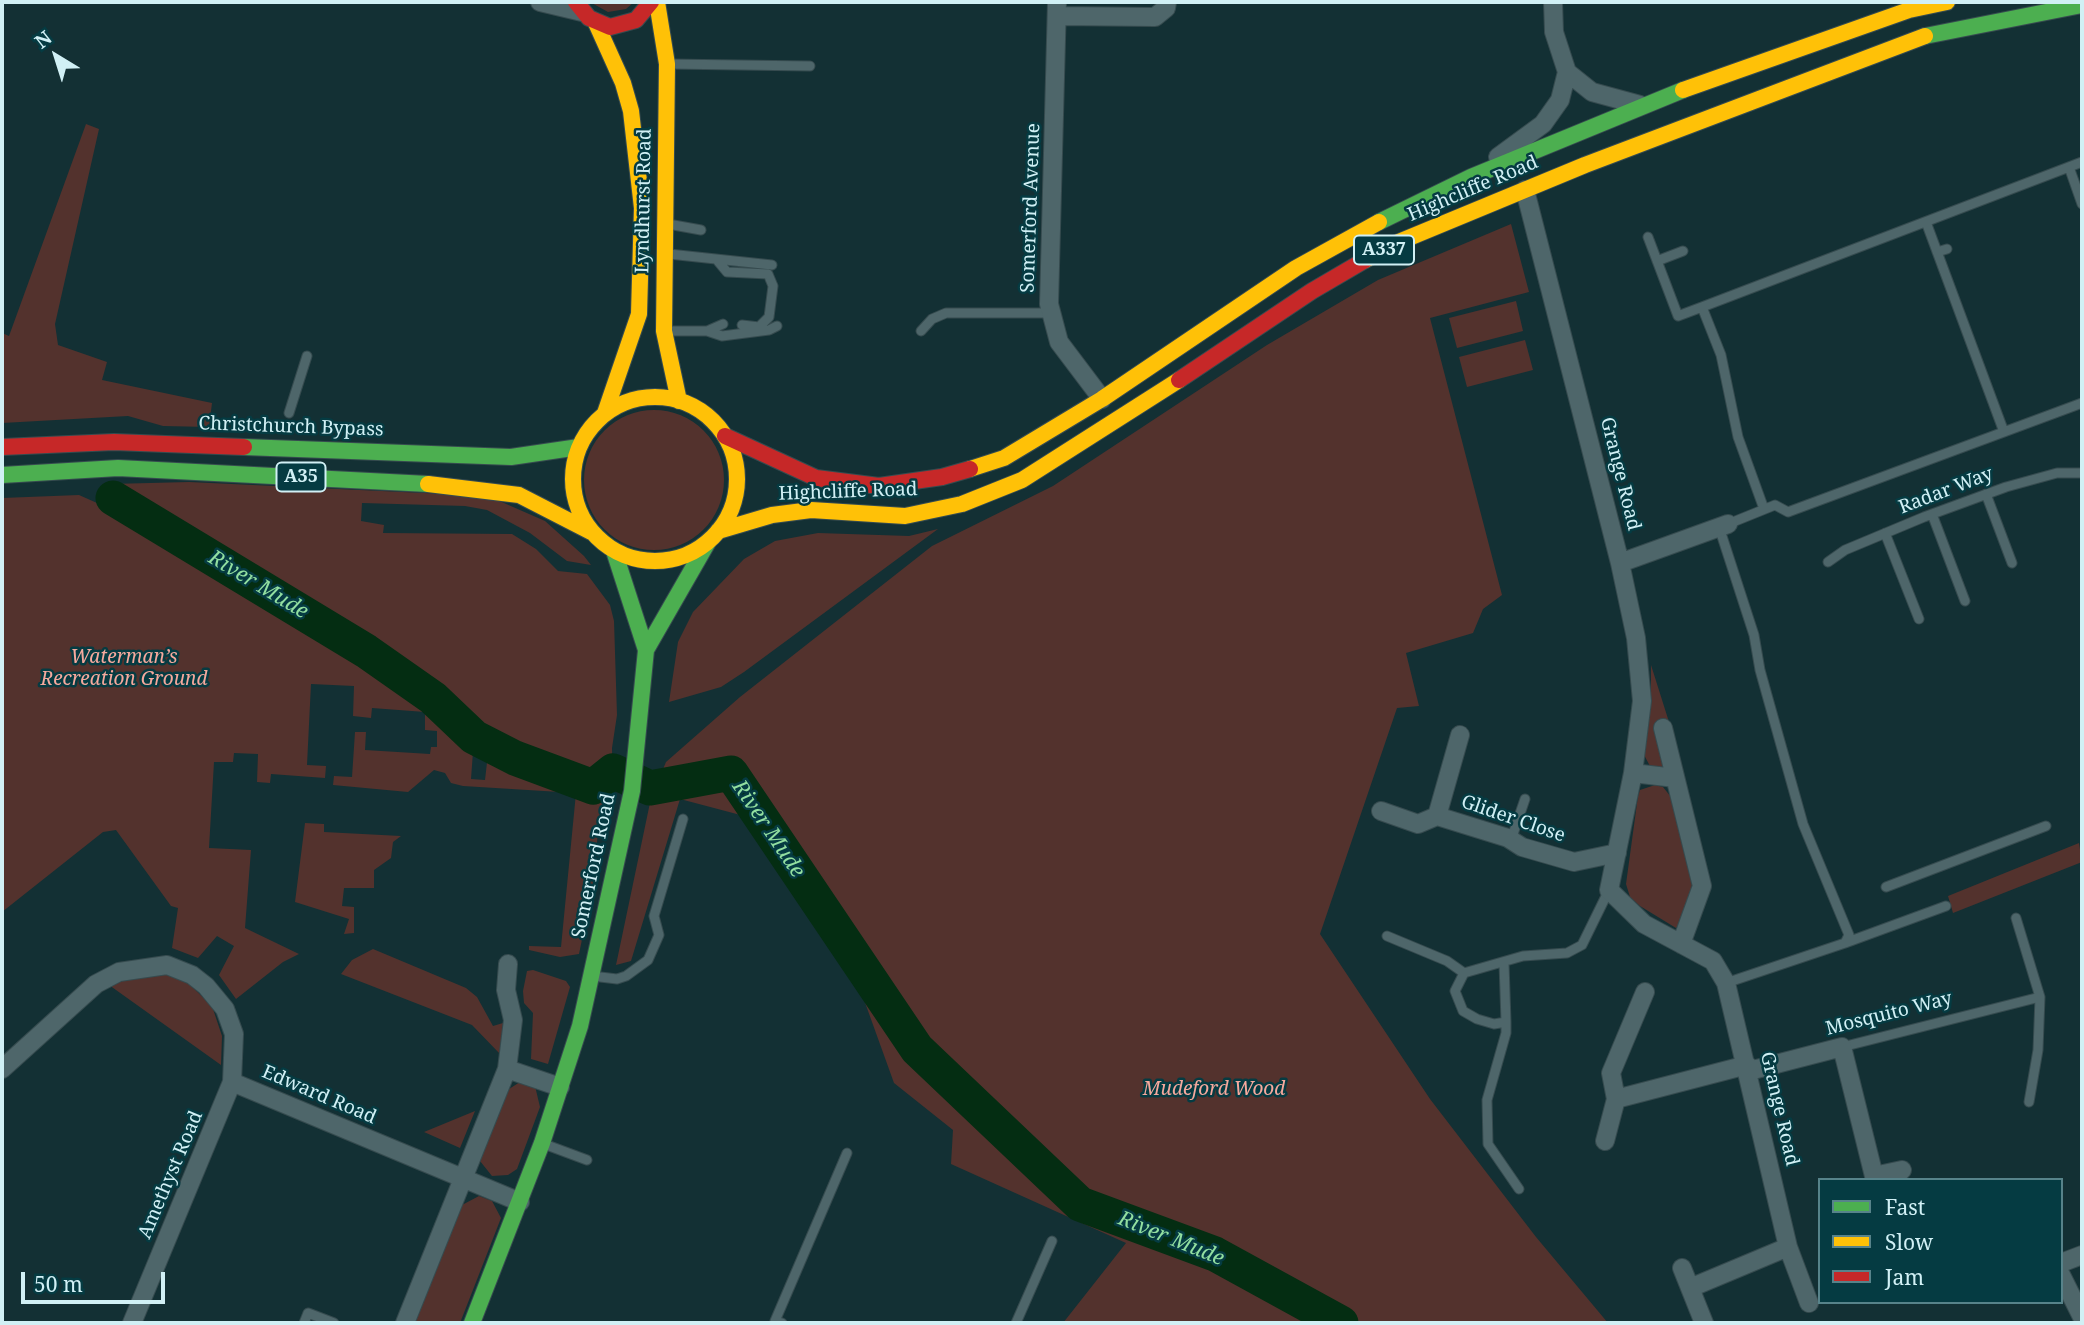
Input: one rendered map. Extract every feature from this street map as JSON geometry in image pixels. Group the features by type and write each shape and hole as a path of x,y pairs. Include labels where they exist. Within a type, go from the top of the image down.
{"main road":[{"path":"585,12 623,26 636,20 651,2"},
{"name":"Lyndhurst Road","path":"657,2 667,64 663,223 664,331 679,401"},
{"name":"Highcliffe Road","path":"725,436 816,478 879,486 942,477 1004,458 1102,399 1296,268 1381,220 1471,177 1640,105 1909,10 1947,2"},
{"name":"Highcliffe Road","path":"713,537 772,515 811,510 905,516 962,504 1022,480 1116,422 1312,291 1394,244 1525,190 1925,36 2082,5"},
{"name":"Lyndhurst Road","path":"585,12 623,83 631,111 642,208 639,314 605,413"},
{"path":"654,397 679,401 697,409 725,436 735,460 737,485 731,510 713,537 686,555 662,561 637,560 614,551 591,532 579,513 573,491 573,469 579,447 590,429 605,413 628,401 654,397"},
{"name":"Christchurch Bypass","path":"2,447 114,442 311,447 511,457 579,447"},
{"name":"A35","path":"2,475 118,468 453,485 519,495 591,532"},
{"name":"Somerford Road","path":"646,650 713,537"},
{"name":"Somerford Road","path":"472,1323 542,1143 580,1026 632,791 646,650 614,551"}],"street":[{"path":"540,2 585,12"},
{"path":"1057,9 1155,17 1166,8 1167,2"},
{"path":"1471,177 1543,124 1560,100 1567,72 1555,32 1553,2"},
{"name":"Somerford Avenue","path":"1057,9 1049,304 1059,342 1102,399"},
{"path":"1567,72 1592,92 1640,105"},
{"name":"Grange Road","path":"1525,190 1620,563 1636,638 1643,701 1633,773 1609,890 1644,924 1713,961 1726,983 1788,1247 1809,1303"},
{"path":"1620,563 1723,525"},
{"path":"1663,728 1702,886 1681,944"},
{"name":"Glider Close","path":"1437,816 1460,735"},
{"path":"1633,773 1675,778"},
{"name":"Glider Close","path":"1381,811 1418,824 1437,816 1511,840 1522,847 1574,862 1617,853"},
{"path":"405,1323 507,1069 513,1020 506,990 508,964"},
{"name":"Edward Road","path":"2,1069 99,983 137,967 167,965 192,975 206,986 225,1009 234,1034 232,1082 520,1202"},
{"path":"1605,1140 1616,1099 1611,1073 1645,992"},
{"path":"1842,1047 1874,1176 1902,1170"},
{"name":"Mosquito Way","path":"1616,1099 1842,1047"},
{"path":"507,1069 560,1087"},
{"name":"Amethyst Road","path":"132,1323 232,1082"},
{"path":"1690,1287 1788,1247"},
{"path":"2063,1262 2082,1255"},
{"path":"1682,1268 1704,1323"},
{"path":"2063,1279 2082,1317"}],"lane":[{"path":"667,64 810,66"},
{"path":"1647,237 1678,317 2082,162"},
{"path":"2069,167 2081,201 2070,202"},
{"path":"1926,222 1937,253 1958,293 1988,376 2004,432"},
{"path":"663,223 701,230"},
{"path":"1937,253 1947,249"},
{"path":"1657,261 1683,251"},
{"path":"664,254 772,265"},
{"path":"717,260 727,272 768,274 773,286 769,317 759,327 742,325"},
{"path":"1702,307 1721,355 1738,438 1764,509"},
{"path":"921,331 932,319 946,313 1052,313"},
{"path":"707,331 723,324"},
{"path":"664,331 707,331 722,336 777,327"},
{"path":"289,413 307,356"},
{"path":"1847,939 1803,824 1723,525 1775,505 1788,512 2082,403"},
{"name":"Radar Way","path":"1828,562 1885,533 1986,494 2032,479 2082,472"},
{"path":"1986,494 2012,563"},
{"path":"1932,514 1965,601"},
{"path":"1885,533 1919,619"},
{"path":"1511,840 1525,799"},
{"path":"590,976 617,979 626,976 648,960 659,935 654,916 683,819"},
{"path":"1886,887 2046,826"},
{"path":"1387,936 1447,961 1464,973 1523,956 1567,953 1582,945 1609,890"},
{"path":"1726,983 1946,906"},
{"path":"2016,918 2040,997 2038,1050 2029,1102"},
{"path":"1504,963 1506,1033 1487,1100 1488,1144 1519,1189"},
{"path":"1464,973 1455,991 1463,1011 1477,1020 1494,1024 1506,1022"},
{"name":"Mosquito Way","path":"1842,1047 2040,997"},
{"path":"542,1143 587,1160"},
{"path":"782,1323 775,1321 847,1153"},
{"path":"1016,1323 1052,1241"},
{"path":"304,1323 308,1313 334,1323"}],"green space":[{"path":"590,2 634,2 626,9 608,12"},
{"path":"86,124 99,129 55,324 58,345 107,362 102,380 212,403 209,427 163,426 128,416 2,423 2,333 9,336"},
{"name":"Mudeford Wood","path":"1511,224 1529,292 1430,318 1502,595 1483,609 1473,633 1406,653 1419,706 1397,708 1320,934 1430,1099 1536,1237 1608,1323 1063,1323 1126,1243 951,1164 953,1130 894,1083 863,997 816,909 748,817 680,799 631,961 616,965 651,798 666,762 740,697 932,546 1053,486 1267,345 1378,280"},
{"path":"1516,301 1523,331 1457,348 1449,318"},
{"path":"1525,340 1533,370 1467,387 1459,357"},
{"path":"654,410 681,416 703,431 718,453 724,480 718,507 703,529 681,544 654,550 627,544 605,529 590,507 584,480 590,453 605,431 627,416"},
{"name":"Waterman’s Recreation Ground","path":"189,482 488,496 545,521 584,556 591,565 567,561 530,533 487,510 465,506 362,503 361,521 384,525 383,533 512,534 536,549 558,571 587,574 610,605 614,621 617,715 612,748 613,799 598,830 594,881 579,954 560,957 529,950 529,946 561,947 576,793 463,786 451,783 445,773 434,770 408,792 333,785 334,776 352,777 355,732 366,732 365,750 430,754 431,747 437,747 437,731 425,730 425,712 372,708 371,718 353,716 354,686 311,684 307,765 326,766 325,778 271,774 270,783 257,782 258,754 234,753 233,762 214,762 209,848 251,850 245,928 299,954 283,962 236,999 219,975 234,946 217,936 198,958 172,948 178,908 171,906 116,830 103,832 2,912 2,498 79,495 106,507 103,497 111,484","holes":["474,738 489,745 485,780 471,779"]},
{"path":"938,529 721,687 669,702 678,642 693,612 744,559 775,541 818,533 909,536"},
{"path":"1651,665 1669,722 1654,725 1664,768 1651,768 1643,753 1651,699"},
{"path":"1655,785 1663,787 1671,797 1693,880 1684,920 1676,928 1640,906 1630,897 1626,884 1638,796 1640,790"},
{"path":"305,823 324,824 324,832 401,836 393,842 391,858 374,870 374,888 344,888 342,906 354,907 354,933 344,934 349,919 295,902"},
{"path":"2079,843 2082,862 1953,913 1948,896"},
{"path":"373,949 466,988 477,997 493,1026 503,1023 500,1054 472,1025 341,974 352,960"},
{"path":"159,970 186,981 212,1006 222,1036 221,1065 109,985 118,979"},
{"path":"533,970 566,981 570,987 548,1064 531,1059 533,1013 524,1003 523,991 527,971"},
{"path":"520,1082 535,1086 540,1107 517,1169 508,1175 492,1176 480,1161 482,1149 509,1089"},
{"path":"475,1111 460,1148 424,1132"},
{"path":"479,1196 492,1201 501,1218 460,1323 415,1323 462,1205"}],"waterway":[{"name":"River Mude","path":"113,498 366,651 433,698 474,737 515,758 593,787 613,771 650,788 731,773 917,1049 1080,1204 1215,1254 1341,1323"}],"traffic: fast":[{"path":"1925,36 2082,5"},
{"path":"1379,222 1471,177 1683,90"},
{"path":"244,447 511,457 579,447"},
{"path":"2,475 118,468 428,484"},
{"path":"646,650 708,542"},
{"path":"472,1323 542,1143 580,1026 632,791 646,650 614,551"}],"traffic: slow":[{"path":"657,2 667,64 664,331 679,401"},
{"path":"1683,90 1909,10 1947,2"},
{"path":"596,23 623,83 631,111 642,208 639,314 605,413"},
{"path":"1365,260 1394,244 1585,165 1925,36"},
{"path":"970,469 1004,458 1102,399 1296,268 1379,222"},
{"path":"718,531 772,515 811,510 905,516 962,504 1022,480 1179,380"},
{"path":"655,397 686,403 713,421 731,448 737,479 731,510 713,537 686,555 655,561 624,555 597,537 579,510 573,479 579,448 597,421 624,403 655,397"},
{"path":"428,484 519,495 591,532"}],"traffic: jam":[{"path":"576,2 589,18 610,27 636,20 651,2"},
{"path":"1179,380 1312,291 1365,260"},
{"path":"725,436 816,478 879,486 942,477 970,469"},
{"path":"2,447 114,442 244,447"}]}
